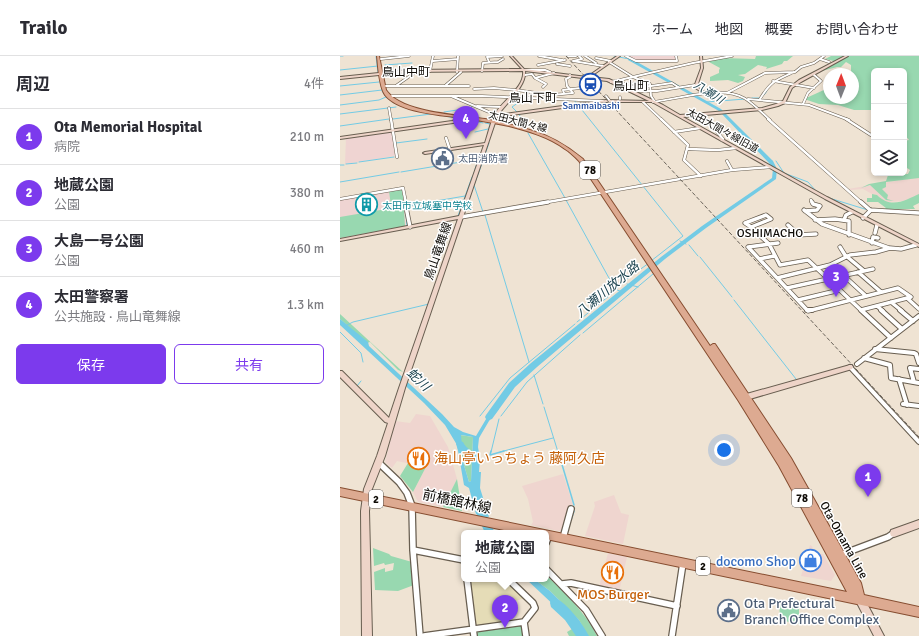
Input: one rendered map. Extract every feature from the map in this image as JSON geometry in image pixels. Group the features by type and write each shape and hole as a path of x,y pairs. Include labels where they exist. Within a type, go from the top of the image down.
{"main road":[{"name":"太田大間々線","path":"380,57 386,94 394,101 424,111 494,122"},
{"name":"太田大間々線","path":"382,73 389,93 404,103 419,108 494,122 534,132 555,140 568,148 580,160 605,192 654,265"},
{"name":"Ota-Omama Line","path":"654,265 788,461 857,587 860,599"},
{"name":"Ota-Omama Line","path":"744,398 782,463 849,586 860,599"},
{"name":"2","path":"340,492 412,506"},
{"name":"前橋館林線","path":"412,506 520,530"},
{"name":"2","path":"549,536 683,562 919,612"}],"street":[{"path":"380,57 409,56"},
{"path":"430,72 433,56"},
{"path":"452,56 458,58"},
{"path":"482,71 483,64 498,62 502,59 499,56"},
{"path":"489,62 487,57 502,56"},
{"path":"511,56 525,74 532,74 535,78 546,84 543,87"},
{"path":"538,65 565,60 540,56"},
{"path":"568,56 576,56"},
{"path":"579,56 582,59 572,60 603,66"},
{"path":"585,56 598,65"},
{"path":"564,94 563,90 589,87 586,76 619,56"},
{"path":"626,56 636,61 677,61 676,56"},
{"path":"695,85 701,72 701,56"},
{"path":"611,82 702,61 732,56"},
{"path":"760,99 767,87 773,81 794,72 801,67 814,63 824,56"},
{"path":"680,116 758,109 775,106 784,102 795,85 831,63 848,56"},
{"path":"535,69 538,65 550,57"},
{"path":"433,60 458,58"},
{"path":"446,85 459,72 458,58"},
{"path":"596,58 610,62 633,77 648,83 651,86 651,96 654,102"},
{"path":"820,59 831,63"},
{"path":"653,61 653,72"},
{"path":"554,63 570,66"},
{"path":"523,70 545,70 552,73"},
{"name":"太田大間々線旧道","path":"340,78 382,73 523,70 586,76 611,82 654,102 771,168 863,218 917,245"},
{"path":"397,86 405,78 417,72"},
{"path":"727,93 765,73 794,72"},
{"path":"535,78 552,73"},
{"name":"鳥山竜舞線","path":"367,636 367,497 370,485 379,463 407,375 496,116 500,107 522,83 525,74"},
{"path":"804,104 808,93 821,81 813,74"},
{"path":"474,89 495,88 552,95 573,94 571,89 567,86 566,79 570,77 570,75"},
{"path":"632,82 641,80"},
{"path":"773,81 814,88"},
{"path":"616,84 648,83"},
{"path":"624,87 651,86 672,83 679,87"},
{"path":"434,85 436,95"},
{"path":"630,91 651,92 695,85"},
{"path":"695,85 695,88 704,93"},
{"path":"386,86 469,86"},
{"path":"392,96 449,95 654,102 704,93 727,93 747,99 804,104 849,120 871,135"},
{"path":"449,95 496,116 604,101"},
{"path":"548,99 552,95"},
{"path":"606,96 610,101"},
{"path":"747,99 870,211 919,213"},
{"path":"643,102 687,144 688,149 684,160 701,176"},
{"path":"474,106 500,107"},
{"path":"389,108 397,157"},
{"path":"340,138 453,122 465,118"},
{"path":"709,122 723,138 722,140"},
{"path":"674,132 700,128"},
{"path":"446,138 450,149"},
{"path":"450,149 424,153 486,144"},
{"path":"688,149 724,151 736,148"},
{"path":"727,161 732,170"},
{"path":"340,240 461,217 732,170 771,168"},
{"path":"340,199 403,188 410,227"},
{"path":"811,200 813,204 820,206 817,210 805,210 815,220 822,224 872,243 890,248 901,249 917,245"},
{"path":"863,218 870,211"},
{"path":"844,220 846,215 852,212"},
{"path":"750,227 771,218 766,215 745,223 769,244 780,265 808,259 891,338"},
{"path":"815,220 850,221 848,234"},
{"path":"788,225 797,235 816,234"},
{"path":"876,233 877,225"},
{"path":"872,243 873,237 878,238"},
{"path":"778,243 748,247 808,311 881,292 900,289 911,297 861,310"},
{"path":"840,247 846,256 864,270"},
{"path":"777,278 833,264 846,256 876,252 890,248"},
{"path":"759,259 774,256"},
{"path":"787,288 874,269"},
{"path":"858,272 881,292"},
{"path":"843,275 866,296"},
{"path":"798,300 840,290"},
{"path":"907,298 919,309"},
{"path":"892,302 913,321"},
{"path":"876,306 902,329"},
{"path":"744,398 853,366 919,317"},
{"path":"874,349 914,353 916,354 919,363"},
{"path":"864,358 890,365 891,378 917,382"},
{"path":"853,366 919,442"},
{"path":"917,382 910,368 919,369"},
{"path":"340,373 387,420 392,422"},
{"path":"898,379 905,405 919,406"},
{"path":"379,463 390,470 410,499 412,506 413,550 420,636"},
{"path":"563,538 571,509"},
{"path":"839,555 919,524"},
{"path":"413,550 461,559"},
{"path":"672,636 683,562"},
{"path":"549,573 562,584 586,610 602,636"},
{"path":"467,582 474,633"},
{"path":"424,636 474,633 524,622 535,608 533,604 511,582"},
{"path":"562,584 571,583 677,606"},
{"path":"860,599 879,636"},
{"path":"524,622 526,636"}],"shaded area":[{"path":"626,56 676,56 677,61 635,62"},
{"path":"517,114 516,118 520,125 497,120 499,116"},
{"path":"392,132 395,156 345,164 346,138"},
{"path":"919,177 919,197 905,201 887,202 883,201 877,195 863,189 848,189"},
{"path":"402,190 406,227 340,239 340,199"},
{"name":"海山亭いっちょう 藤阿久店","path":"416,414 430,416 448,447 457,479 443,507 418,502 413,492 426,467 397,461 392,468 385,462 395,421 410,423"},
{"path":"563,474 573,505 570,506 563,532 531,525 533,522 528,499 522,486"},
{"path":"614,495 621,513 629,515 623,544 585,536 595,506 594,502"},
{"path":"810,545 812,546 814,553 823,554 835,575 831,581 801,576"},
{"name":"MOS Burger","path":"608,553 627,557 619,592 599,587"}],"green space":[{"path":"756,56 793,56 787,61 784,61 782,64 766,69 767,67 758,65 745,74 738,75 745,77 743,81 738,83 728,80 710,81 710,77 719,73 720,68 708,61 722,58 755,59"},
{"path":"831,56 919,56 919,178 886,182 886,187 882,189 888,195 887,199 894,201 886,200 870,185 861,188 869,184 886,181 888,176 907,176 910,170 907,168 907,140 909,140 907,138 907,68 871,68 871,110 854,110 838,105 819,104 804,99 823,90 823,104 859,104 859,68 851,68 851,65 846,62 841,67 827,68 838,62 825,59"},
{"path":"402,190 404,203 391,206 389,191"},
{"path":"872,194 877,195 888,202 894,203 919,194 919,203 913,206 915,209 885,209 886,208 878,202 867,202 867,198 872,198"},
{"path":"398,207 404,209 405,226 340,238 340,217"},
{"path":"340,314 403,372 398,370 370,342 367,343 340,319"},
{"path":"460,435 473,437 471,481 469,482 461,455"},
{"path":"408,463 426,467 413,492 400,476"},
{"path":"457,479 462,511 443,507"},
{"path":"373,548 391,556 412,562 414,585 398,591 375,590 374,572 385,568 385,572 393,570 394,563 385,565 384,563 374,566"},
{"path":"549,578 581,611 597,636 588,636 579,620 550,591 538,582 549,582"},
{"path":"779,600 799,604 799,624 780,620"},
{"path":"558,609 565,609 568,614 565,616 580,636 569,636 567,632 572,629"},
{"path":"524,622 526,636 474,636 474,630"}],"sand":[{"path":"470,582 508,582 524,598 499,607 500,622 479,625 476,624"}],"water":[{"path":"340,319 368,342 369,346 454,427 463,432 476,436 492,409 499,409 489,421 479,438 478,447 480,459 479,472 481,472 480,488 489,517 476,514 469,488 464,485 457,445 445,425 424,403 340,325","holes":["461,435 473,437 471,481 469,482 461,455 464,450"]},
{"path":"529,582 538,582 550,591 579,620 588,636 580,636 571,622 564,615 568,614 565,609 558,609"}],"waterway":[{"path":"376,56 377,66"},
{"name":"八瀬川","path":"614,56 629,59"},
{"name":"八瀬川放水路","path":"489,417 512,385 534,365 663,258 704,227 774,179 775,169 771,162 720,110 629,59"},
{"path":"385,65 412,63"},
{"path":"340,70 377,66"},
{"path":"377,66 378,73"},
{"path":"340,95 382,90 379,75"},
{"path":"340,86 379,82"},
{"path":"382,91 386,97"},
{"path":"764,95 767,91"},
{"path":"340,105 379,100 386,97"},
{"path":"386,97 394,103 406,108"},
{"path":"518,113 512,107 525,98"},
{"path":"752,98 759,98"},
{"path":"707,102 745,99"},
{"path":"574,100 683,236 651,261"},
{"path":"444,112 471,108 472,106"},
{"path":"340,114 396,107"},
{"path":"393,119 431,114"},
{"path":"519,114 525,127"},
{"path":"444,116 461,119"},
{"path":"340,126 389,119"},
{"path":"471,120 483,123"},
{"path":"485,123 490,124 489,128"},
{"path":"475,132 488,129"},
{"path":"528,133 565,198"},
{"path":"396,143 427,139"},
{"path":"483,160 489,143"},
{"path":"359,162 394,157"},
{"path":"401,172 479,159 475,169"},
{"path":"483,161 474,185 483,212"},
{"name":"八瀬川","path":"776,161 784,173 808,182 816,191"},
{"path":"346,164 357,163"},
{"path":"473,176 475,170"},
{"path":"340,182 399,172"},
{"path":"458,216 472,177"},
{"path":"407,206 465,196"},
{"name":"八瀬川","path":"829,198 868,210"},
{"path":"566,200 616,289"},
{"path":"406,214 407,227"},
{"path":"485,215 529,362"},
{"path":"448,248 458,220"},
{"name":"八瀬川放水路","path":"680,241 686,244"},
{"path":"689,245 698,256"},
{"path":"700,257 732,297"},
{"path":"616,289 620,284 649,263"},
{"path":"638,287 653,274"},
{"name":"八瀬川放水路","path":"627,284 638,287"},
{"path":"583,333 638,287"},
{"path":"577,322 616,289"},
{"name":"八瀬川放水路","path":"616,289 622,292"},
{"path":"734,300 796,379"},
{"path":"345,326 353,322 429,304"},
{"path":"480,416 510,378 575,324"},
{"path":"340,332 361,353 363,362"},
{"path":"534,376 580,335"},
{"path":"501,416 527,382 534,376"},
{"path":"534,376 543,404"},
{"path":"357,386 361,381"},
{"path":"544,407 558,452"},
{"path":"491,452 499,419"},
{"path":"500,452 553,438"},
{"name":"蛇川","path":"460,444 461,448 475,459"},
{"path":"491,451 490,455 504,451"},
{"path":"558,451 574,505"},
{"path":"479,508 489,530"},
{"path":"571,520 574,511"},
{"path":"555,603 569,616 583,636"}],"railway":[{"path":"566,56 919,437"}],"place":[{"name":"Sammaibashi","path":"591,85"},
{"name":"太田警察署","path":"466,139"},
{"name":"太田消防署","path":"442,158"},
{"name":"太田市立城塞中学校","path":"367,205"},
{"name":"大島一号公園","path":"836,297"},
{"name":"海山亭いっちょう 藤阿久店","path":"418,458"},
{"name":"Ota Memorial Hospital","path":"868,497"},
{"name":"docomo Shop","path":"811,561"},
{"name":"MOS Burger","path":"613,572"},
{"name":"Ota Prefectural Branch Office Complex","path":"728,611"},
{"name":"地蔵公園","path":"505,628"}],"district":[{"name":"鳥山中町","path":"406,72"},
{"name":"鳥山町","path":"631,86"},
{"name":"鳥山下町","path":"533,98"},
{"name":"OSHIMACHO","path":"770,233"}]}
